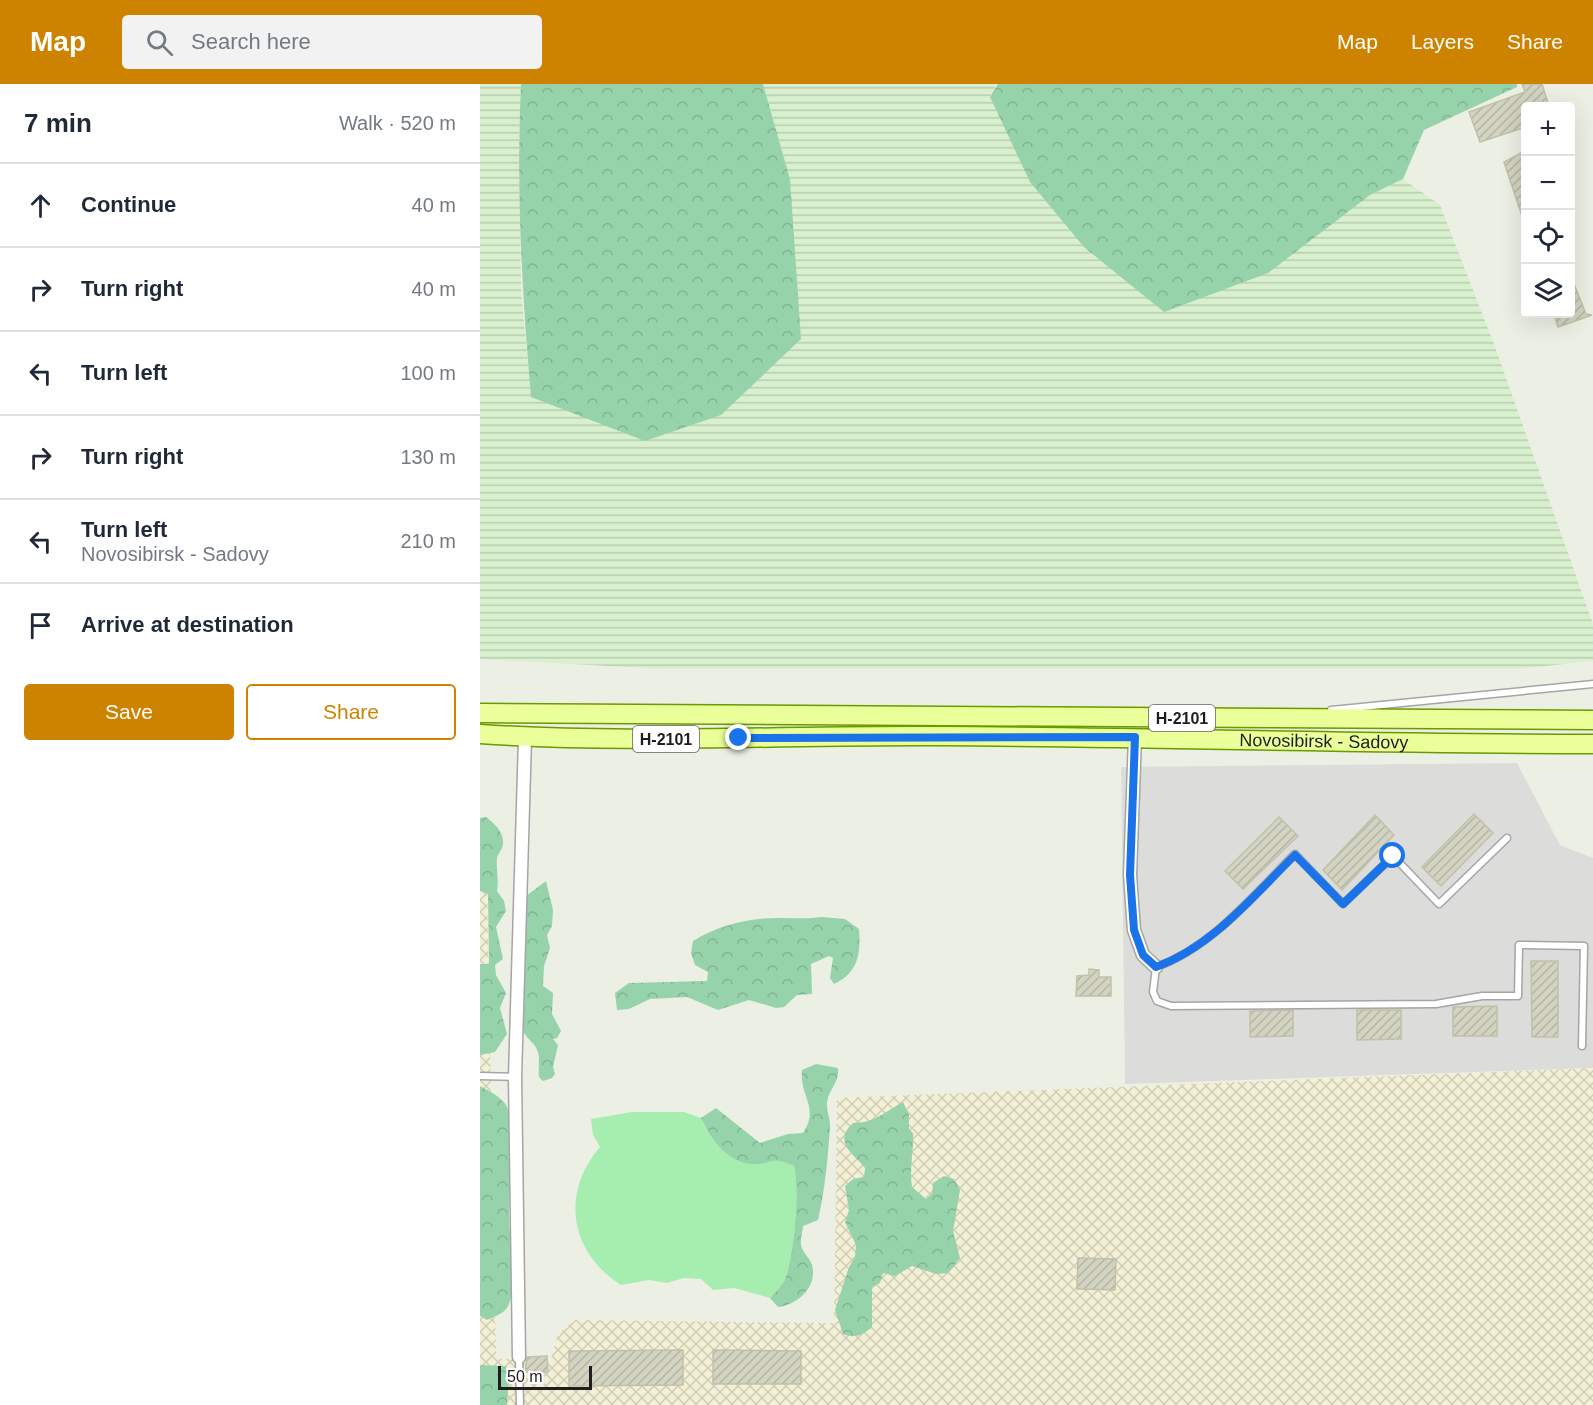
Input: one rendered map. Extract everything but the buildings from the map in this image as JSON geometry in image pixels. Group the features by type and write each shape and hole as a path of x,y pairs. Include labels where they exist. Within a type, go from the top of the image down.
{"main road":[{"name":"Novosibirsk - Sadovy","path":"480,712 1593,720"},
{"name":"Novosibirsk - Sadovy","path":"480,734 525,738 1135,737 1593,744"}],"street":[{"path":"1135,737 1130,875 1134,930 1143,955 1156,967"},
{"path":"519,1357 515,1077 525,738"}],"lane":[{"path":"1262,719 1404,701 1593,684"},
{"path":"1507,838 1439,904 1393,856 1343,904 1295,855 1208,939 1172,961 1156,967 1152,992 1157,1001 1171,1006 1436,1004 1482,996 1518,996 1519,945 1584,946 1582,1046"},
{"path":"480,1076 515,1077"},
{"path":"519,1357 520,1405"}],"shaded area":[{"path":"1517,763 1560,845 1593,858 1593,1068 1125,1084 1121,767"},
{"path":"480,836 486,837 496,1358 550,1363 558,1334 575,1320 834,1323 837,1098 1593,1068 1593,1405 480,1405"}],"green space":[{"path":"480,84 521,84 519,134 521,288 531,396 547,401 790,179 763,84 997,84 990,97 1370,195 1403,179 1440,205 1494,344 1593,624 1593,661 1516,669 663,669 480,659"},
{"path":"521,84 763,84 790,179 801,339 721,415 645,441 531,397 521,241 519,163"},
{"path":"998,84 1517,84 1517,87 1424,130 1403,179 1370,195 1268,273 1164,312 1084,247 1030,182 990,97"},
{"path":"486,817 493,822 503,840 503,846 497,858 497,891 504,901 506,911 496,927 503,959 495,965 496,975 506,993 500,1008 507,1034 495,1052 480,1055 480,964 489,964 488,894 480,891 480,818"},
{"path":"546,881 553,910 552,926 547,935 550,948 544,966 543,986 553,993 552,1014 561,1031 557,1038 553,1039 558,1045 553,1067 555,1074 552,1078 543,1081 539,1077 537,1048 525,1035 522,1027 522,899"},
{"path":"821,917 845,919 859,929 856,962 842,980 834,984 830,978 833,958 829,956 811,964 812,994 797,995 784,1007 776,1008 749,1000 718,1010 687,997 650,999 629,1009 617,1010 615,993 629,983 707,981 708,972 695,965 691,953 693,941 703,935 725,926 760,919"},
{"path":"816,1064 838,1068 838,1073 827,1103 829,1138 818,1220 803,1226 801,1238 802,1248 812,1265 812,1281 799,1299 778,1307 770,1298 785,1279 791,1255 796,1206 794,1166 780,1161 752,1164 735,1159 715,1141 701,1118 716,1108 760,1143 788,1134 803,1133 810,1116 803,1087 802,1070"},
{"path":"480,1086 498,1096 506,1105 512,1142 509,1216 513,1272 512,1294 505,1310 487,1320 480,1316"},
{"path":"903,1102 909,1115 909,1129 913,1133 912,1187 926,1199 932,1194 933,1183 944,1176 954,1179 960,1190 953,1231 960,1258 948,1273 936,1274 912,1266 895,1276 883,1273 880,1283 872,1287 872,1327 859,1335 851,1336 843,1334 835,1310 849,1267 855,1257 856,1245 845,1222 849,1210 845,1186 853,1179 864,1177 865,1168 850,1152 845,1136 853,1123 873,1119"},
{"path":"632,1112 684,1112 701,1118 707,1131 754,1164 776,1159 794,1166 796,1206 791,1255 785,1279 770,1298 734,1288 713,1290 701,1279 684,1278 667,1283 649,1280 621,1285 604,1272 591,1256 581,1239 576,1221 576,1202 579,1183 587,1165 600,1147 593,1135 591,1119"},
{"path":"480,1365 506,1366 509,1379 507,1405 480,1405"}],"route":[{"path":"739,738 1135,737 1130,875 1134,930 1143,955 1156,967 1172,961 1208,939 1295,855 1343,904 1393,856"}]}
